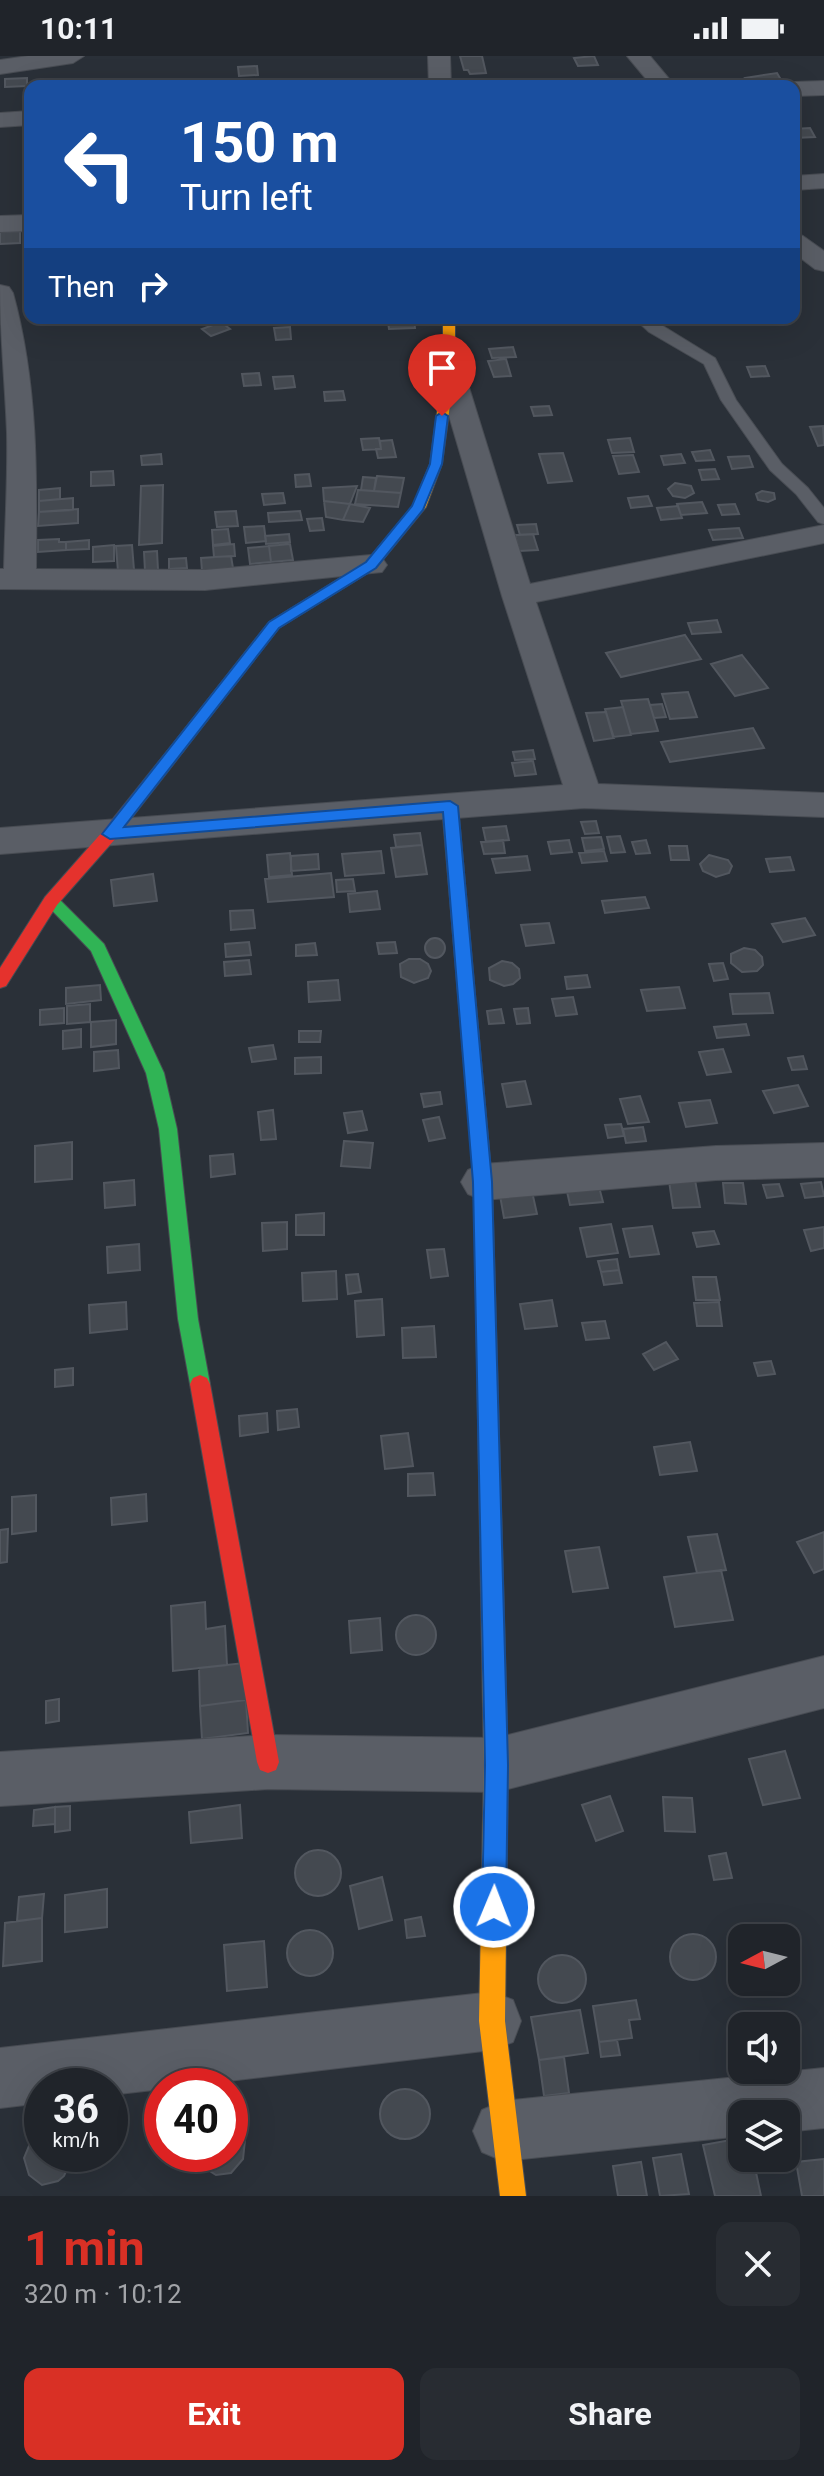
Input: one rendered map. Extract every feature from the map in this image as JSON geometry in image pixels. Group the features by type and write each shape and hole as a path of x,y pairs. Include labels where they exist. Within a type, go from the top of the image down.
{"street":[{"path":"0,67 73,56"},
{"path":"439,56 440,80"},
{"path":"638,56 659,80"},
{"path":"800,89 824,88"},
{"path":"0,120 24,118"},
{"path":"800,183 824,181"},
{"path":"0,224 24,223"},
{"path":"800,245 824,263"},
{"path":"8,295 21,424 10,579 205,580 371,565"},
{"path":"0,982 51,901 110,834 274,625 371,565 419,507 436,464 449,368 449,324"},
{"path":"449,368 518,596 584,796"},
{"path":"518,596 824,534"},
{"path":"0,841 584,796 824,805"},
{"path":"450,806 483,1182 496,1765 492,2021 513,2196"},
{"path":"51,901 98,948 155,1073 168,1129 188,1319 268,1762"},
{"path":"483,1182 716,1163 824,1160"},
{"path":"0,1779 268,1762 496,1765 824,1682"},
{"path":"0,2078 492,2021"},
{"path":"503,2131 824,2098"}],"lane":[{"path":"651,324 710,361 729,400 776,467 802,491 824,519"}],"building":[{"path":"460,56 482,56 486,73 470,74 464,70"},
{"path":"594,56 598,65 578,66 574,58"},
{"path":"257,66 258,75 239,76 238,67"},
{"path":"777,73 781,80 746,80"},
{"path":"5,79 27,80 24,80 24,86 5,87"},
{"path":"810,128 815,137 800,138 800,129"},
{"path":"20,231 20,243 0,244 0,232"},
{"path":"224,324 230,329 211,336 202,329"},
{"path":"388,324 414,324 415,328 389,329"},
{"path":"290,327 291,339 276,340 274,328"},
{"path":"513,347 516,357 492,358 489,349"},
{"path":"506,359 511,376 494,377 488,361"},
{"path":"765,366 769,376 751,377 747,367"},
{"path":"259,373 261,385 244,386 242,374"},
{"path":"293,376 295,387 275,389 273,377"},
{"path":"343,391 345,400 325,401 324,392"},
{"path":"549,406 552,415 534,416 531,407"},
{"path":"823,426 824,445 818,446 810,427"},
{"path":"379,438 381,449 363,450 361,439"},
{"path":"630,438 634,452 612,453 608,440"},
{"path":"392,440 396,457 378,458 376,449 381,449 380,441"},
{"path":"710,450 714,460 696,461 692,452"},
{"path":"563,453 572,481 548,483 539,454"},
{"path":"161,454 162,464 142,465 141,456"},
{"path":"681,454 685,463 664,465 661,456"},
{"path":"633,455 639,472 619,474 613,456"},
{"path":"749,456 753,467 732,469 728,457"},
{"path":"715,469 719,479 702,480 699,470"},
{"path":"113,471 114,485 91,486 91,472"},
{"path":"309,474 311,486 296,487 295,475"},
{"path":"377,476 404,478 401,493 374,491"},
{"path":"363,477 376,478 374,491 361,490"},
{"path":"675,483 691,486 694,493 685,498 673,496 668,489"},
{"path":"163,485 162,543 139,545 141,486"},
{"path":"357,486 350,504 324,501 323,488"},
{"path":"60,488 60,499 39,501 39,490"},
{"path":"358,490 401,493 398,507 355,504"},
{"path":"762,491 774,493 775,499 768,502 758,500 756,494"},
{"path":"283,493 285,503 264,505 262,494"},
{"path":"648,496 652,506 631,508 628,498"},
{"path":"73,498 73,510 39,512 39,501"},
{"path":"324,501 350,504 343,520 326,517"},
{"path":"702,502 707,513 681,515 677,504"},
{"path":"350,504 370,508 363,522 343,520"},
{"path":"735,504 739,514 722,515 718,505"},
{"path":"678,506 682,518 661,520 657,508"},
{"path":"78,509 78,523 38,526 39,512"},
{"path":"236,511 238,526 217,527 215,512"},
{"path":"300,511 302,520 269,522 268,513"},
{"path":"322,518 324,530 310,531 307,519"},
{"path":"536,524 538,534 520,535 517,525"},
{"path":"264,526 266,541 246,543 244,527"},
{"path":"739,528 743,538 713,540 709,530"},
{"path":"228,529 230,543 213,545 212,530"},
{"path":"289,534 290,542 266,544 265,536"},
{"path":"533,534 538,550 519,551 515,535"},
{"path":"59,539 59,542 66,542 66,550 38,552 38,540"},
{"path":"89,540 89,549 66,550 66,542"},
{"path":"234,544 235,556 214,557 213,546"},
{"path":"290,544 293,560 271,562 269,546"},
{"path":"114,545 114,561 93,562 93,547"},
{"path":"132,545 134,570 118,572 116,546"},
{"path":"269,546 271,562 250,564 248,548"},
{"path":"157,551 158,570 145,571 144,552"},
{"path":"231,556 233,568 202,571 201,558"},
{"path":"186,558 187,568 169,569 169,559"},
{"path":"717,620 721,632 692,634 688,623"},
{"path":"685,635 701,659 621,677 606,653"},
{"path":"742,655 768,688 735,696 711,664"},
{"path":"688,692 697,717 670,719 662,694"},
{"path":"648,699 658,731 631,734 621,701"},
{"path":"662,704 666,717 654,718 650,705"},
{"path":"623,707 631,735 613,737 605,709"},
{"path":"606,712 614,738 594,741 586,713"},
{"path":"753,728 764,748 670,762 661,742"},
{"path":"533,750 535,759 515,760 513,752"},
{"path":"533,761 536,774 515,776 512,763"},
{"path":"596,821 599,833 585,834 581,822"},
{"path":"506,826 509,840 486,842 483,828"},
{"path":"420,833 422,845 396,847 394,835"},
{"path":"620,836 625,852 611,853 607,837"},
{"path":"601,837 604,849 585,851 582,838"},
{"path":"503,840 505,853 484,854 481,842"},
{"path":"569,840 572,852 551,854 548,842"},
{"path":"646,840 650,853 636,854 632,842"},
{"path":"422,845 427,874 396,877 391,848"},
{"path":"669,846 687,846 689,860 671,860"},
{"path":"381,851 384,873 345,876 342,854"},
{"path":"604,851 607,861 582,863 579,853"},
{"path":"290,853 292,875 269,877 267,855"},
{"path":"318,854 319,869 291,871 291,856"},
{"path":"709,855 728,860 732,866 729,873 716,877 703,871 700,864"},
{"path":"527,856 530,870 496,873 492,859"},
{"path":"790,857 794,870 770,872 766,859"},
{"path":"331,873 334,897 268,902 265,879"},
{"path":"153,874 157,901 114,906 111,880"},
{"path":"353,879 355,891 337,892 336,880"},
{"path":"377,891 380,909 350,912 348,894"},
{"path":"645,897 649,908 605,913 602,901"},
{"path":"253,910 255,928 231,930 230,911"},
{"path":"805,918 815,935 783,942 772,924"},
{"path":"549,923 554,943 526,946 521,925"},
{"path":"435,938 442,941 445,948 442,955 435,958 428,955 425,948 428,941"},
{"path":"249,942 251,955 226,957 225,944"},
{"path":"395,942 397,953 379,954 377,943"},
{"path":"315,943 317,955 296,956 296,945"},
{"path":"744,948 755,950 762,957 763,965 757,971 742,972 731,963 731,954"},
{"path":"409,959 420,959 428,964 431,971 428,978 414,983 401,977 400,964"},
{"path":"249,960 251,974 225,976 224,962"},
{"path":"502,961 512,963 519,969 520,978 513,984 504,986 490,980 489,968"},
{"path":"723,963 728,979 714,981 709,964"},
{"path":"587,975 590,987 567,989 565,977"},
{"path":"338,980 340,1000 309,1002 308,982"},
{"path":"100,985 101,1000 66,1004 66,988"},
{"path":"679,987 685,1008 647,1011 641,990"},
{"path":"769,993 773,1013 733,1014 730,994"},
{"path":"573,997 577,1014 556,1016 552,999"},
{"path":"90,1004 90,1022 67,1024 67,1006"},
{"path":"64,1008 64,1023 40,1025 40,1010"},
{"path":"528,1008 530,1023 517,1024 514,1009"},
{"path":"501,1009 504,1023 489,1024 487,1011"},
{"path":"116,1020 116,1044 91,1047 91,1022"},
{"path":"746,1024 749,1035 717,1038 714,1027"},
{"path":"81,1029 81,1047 63,1049 63,1031"},
{"path":"299,1031 321,1031 320,1042 299,1042"},
{"path":"273,1045 276,1059 252,1062 249,1048"},
{"path":"723,1049 731,1072 707,1075 699,1052"},
{"path":"118,1050 119,1068 94,1071 94,1052"},
{"path":"803,1056 807,1069 792,1070 788,1058"},
{"path":"321,1057 321,1073 295,1074 295,1058"},
{"path":"525,1081 531,1104 507,1107 502,1084"},
{"path":"798,1085 808,1106 774,1113 763,1091"},
{"path":"440,1092 442,1104 424,1107 421,1094"},
{"path":"640,1096 649,1122 628,1124 620,1099"},
{"path":"710,1100 717,1123 686,1127 679,1103"},
{"path":"273,1110 276,1139 261,1140 258,1112"},
{"path":"362,1111 367,1130 348,1133 344,1113"},
{"path":"439,1117 445,1138 429,1141 423,1120"},
{"path":"621,1124 624,1136 608,1138 605,1125"},
{"path":"643,1127 646,1141 626,1143 623,1129"},
{"path":"344,1141 373,1143 370,1168 341,1166"},
{"path":"72,1142 72,1179 35,1182 35,1146"},
{"path":"233,1154 235,1174 211,1177 210,1156"},
{"path":"134,1180 135,1205 105,1208 104,1183"},
{"path":"695,1180 700,1207 673,1208 669,1181"},
{"path":"821,1182 824,1196 805,1198 801,1184"},
{"path":"598,1183 603,1202 570,1205 566,1187"},
{"path":"723,1183 743,1183 746,1204 725,1203"},
{"path":"779,1184 783,1196 767,1198 763,1185"},
{"path":"531,1187 537,1214 504,1218 499,1190"},
{"path":"324,1213 324,1235 296,1235 296,1215"},
{"path":"287,1222 287,1249 263,1251 262,1223"},
{"path":"611,1224 618,1253 587,1257 580,1228"},
{"path":"652,1226 659,1254 630,1257 623,1229"},
{"path":"824,1227 824,1248 811,1251 804,1230"},
{"path":"714,1231 719,1244 697,1247 693,1233"},
{"path":"139,1244 140,1270 108,1273 107,1247"},
{"path":"444,1249 448,1276 431,1278 427,1250"},
{"path":"617,1259 619,1270 601,1272 598,1261"},
{"path":"619,1270 622,1283 604,1285 601,1272"},
{"path":"336,1271 337,1299 303,1301 302,1273"},
{"path":"358,1274 361,1292 348,1294 346,1275"},
{"path":"693,1277 716,1277 720,1300 696,1300"},
{"path":"382,1299 384,1335 357,1337 355,1301"},
{"path":"552,1300 557,1326 525,1329 520,1304"},
{"path":"126,1302 127,1329 90,1333 89,1305"},
{"path":"719,1302 722,1326 697,1326 694,1303"},
{"path":"605,1321 609,1338 586,1340 582,1323"},
{"path":"434,1326 436,1357 403,1358 402,1328"},
{"path":"666,1342 678,1359 654,1370 643,1354"},
{"path":"771,1361 775,1374 758,1376 754,1363"},
{"path":"73,1368 73,1385 55,1387 55,1370"},
{"path":"297,1409 299,1427 278,1430 277,1411"},
{"path":"267,1413 268,1432 240,1436 239,1416"},
{"path":"408,1433 413,1466 385,1469 381,1436"},
{"path":"690,1442 697,1471 660,1475 654,1447"},
{"path":"433,1473 435,1495 408,1496 408,1474"},
{"path":"146,1494 147,1521 112,1525 111,1498"},
{"path":"36,1495 36,1531 12,1534 12,1497"},
{"path":"8,1529 7,1562 0,1563 0,1530"},
{"path":"824,1532 824,1569 814,1573 797,1542"},
{"path":"717,1534 726,1570 697,1573 688,1537"},
{"path":"599,1547 608,1588 573,1592 565,1551"},
{"path":"721,1570 733,1620 675,1627 664,1577"},
{"path":"205,1602 206,1629 225,1626 227,1665 173,1671 171,1606"},
{"path":"416,1615 430,1621 436,1635 430,1649 416,1655 402,1649 396,1635 402,1621"},
{"path":"380,1618 382,1650 351,1653 349,1621"},
{"path":"244,1663 246,1700 200,1706 199,1668"},
{"path":"59,1699 59,1721 46,1723 46,1701"},
{"path":"246,1700 248,1733 202,1739 200,1706"},
{"path":"785,1751 800,1798 763,1805 749,1759"},
{"path":"610,1796 623,1831 596,1841 582,1805"},
{"path":"663,1797 692,1798 695,1832 665,1831"},
{"path":"240,1805 242,1838 191,1843 189,1812"},
{"path":"70,1806 70,1830 55,1832 55,1807"},
{"path":"55,1807 55,1824 33,1826 34,1810"},
{"path":"318,1850 334,1857 341,1873 334,1889 318,1896 302,1889 295,1873 302,1857"},
{"path":"726,1853 732,1878 714,1880 709,1856"},
{"path":"382,1877 392,1920 359,1929 350,1886"},
{"path":"107,1889 107,1927 65,1932 65,1895"},
{"path":"44,1894 42,1918 17,1921 19,1897"},
{"path":"421,1917 425,1936 407,1938 405,1920"},
{"path":"42,1918 42,1961 3,1966 5,1923"},
{"path":"310,1930 327,1936 333,1953 327,1970 310,1976 293,1970 287,1953 293,1936"},
{"path":"693,1934 710,1940 716,1957 710,1974 693,1980 676,1974 670,1957 676,1940"},
{"path":"264,1941 267,1987 227,1991 224,1945"},
{"path":"562,1955 579,1962 586,1979 579,1996 562,2003 545,1996 538,1979 545,1962"},
{"path":"636,2000 640,2019 629,2020 632,2038 599,2042 593,2006"},
{"path":"580,2010 588,2053 539,2060 531,2017"},
{"path":"617,2040 620,2055 601,2057 599,2042"},
{"path":"564,2057 569,2093 544,2096 539,2060"},
{"path":"405,2089 423,2096 430,2114 423,2132 405,2139 387,2132 380,2114 387,2096"},
{"path":"728,2141 728,2172 756,2172 761,2196 715,2196 703,2145"},
{"path":"681,2154 689,2194 660,2196 653,2158"},
{"path":"824,2159 824,2196 802,2196 798,2172 800,2162"},
{"path":"641,2162 647,2196 618,2196 613,2166"},
{"path":"28,2172 66,2172 58,2181 42,2185"}],"traffic: fast":[{"path":"450,806 483,1182 491,1540"},
{"path":"51,901 98,948 155,1073 168,1129 188,1319 200,1384"}],"traffic: slow":[{"path":"177,749 274,625 371,565 419,507 436,464 449,368 449,324"},
{"path":"491,1540 496,1765 492,2021 513,2196"}],"traffic: jam":[{"path":"0,982 51,901 110,834 177,749"},
{"path":"200,1384 268,1762"}],"route":[{"path":"442,416 436,464 419,507 371,565 274,625 110,834 450,806 483,1182 496,1765 494,1907"}]}
